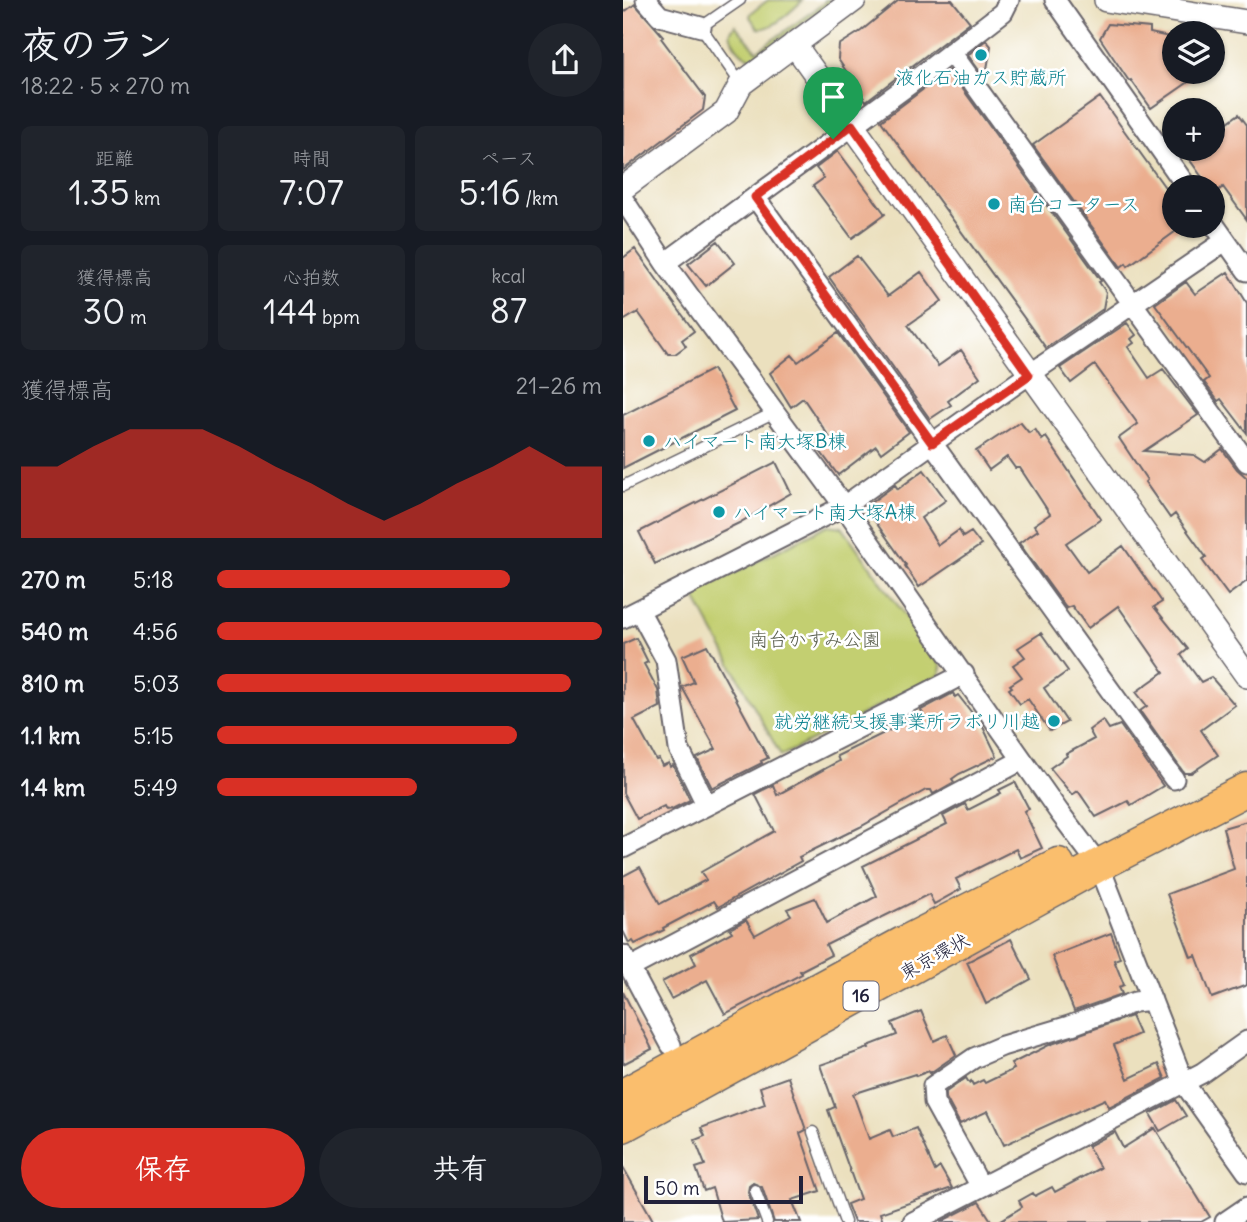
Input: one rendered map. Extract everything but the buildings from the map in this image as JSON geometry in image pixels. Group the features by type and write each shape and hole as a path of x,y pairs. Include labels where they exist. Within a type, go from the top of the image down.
{"highway":[{"name":"東京環状","path":"623,1126 1247,765"},
{"name":"東京環状","path":"623,1095 890,950 1247,789"}],"street":[{"path":"646,0 660,16 701,26"},
{"path":"623,188 726,112 741,84 853,0"},
{"path":"665,263 951,52 1003,12 1009,0"},
{"path":"1055,0 1179,175"},
{"path":"1106,0 1247,22"},
{"path":"795,44 1029,375 1247,676"},
{"path":"951,52 1247,462"},
{"path":"755,197 1174,779"},
{"path":"623,199 665,263 844,506 1092,857 1184,1083 1247,1172"},
{"path":"1223,238 1247,271"},
{"path":"706,804 678,749 666,660 631,614 844,506 1225,241"},
{"path":"623,848 964,674"},
{"path":"671,1045 626,961 1022,760"},
{"path":"981,1187 934,1102 933,1086 974,1058 1002,1045 1069,1026 1135,1002 1151,1000"},
{"path":"913,1222 1184,1083 1247,1041"},
{"path":"1225,1222 1247,1207"}],"lane":[{"path":"740,0 701,26 741,84"},
{"path":"623,486 775,412"},
{"path":"813,1132 845,1222"},
{"path":"755,1190 767,1222"}],"green space":[{"path":"768,0 802,0 774,24 758,28 750,17 751,13"},
{"path":"825,0 834,0 754,58 742,53 731,37 730,33 735,25 757,51"},
{"name":"南台かすみ公園","path":"828,525 842,527 941,666 940,675 781,756 693,594"}],"place":[{"name":"液化石油ガス貯蔵所","path":"981,55"},
{"name":"南台コータース","path":"994,204"},
{"name":"ハイマート南大塚B棟","path":"649,441"},
{"name":"ハイマート南大塚A棟","path":"719,512"},
{"name":"就労継続支援事業所ラボリ川越","path":"1054,721"}],"route":[{"path":"852,125 1029,375 932,443 755,197 833,139 852,125"}]}
